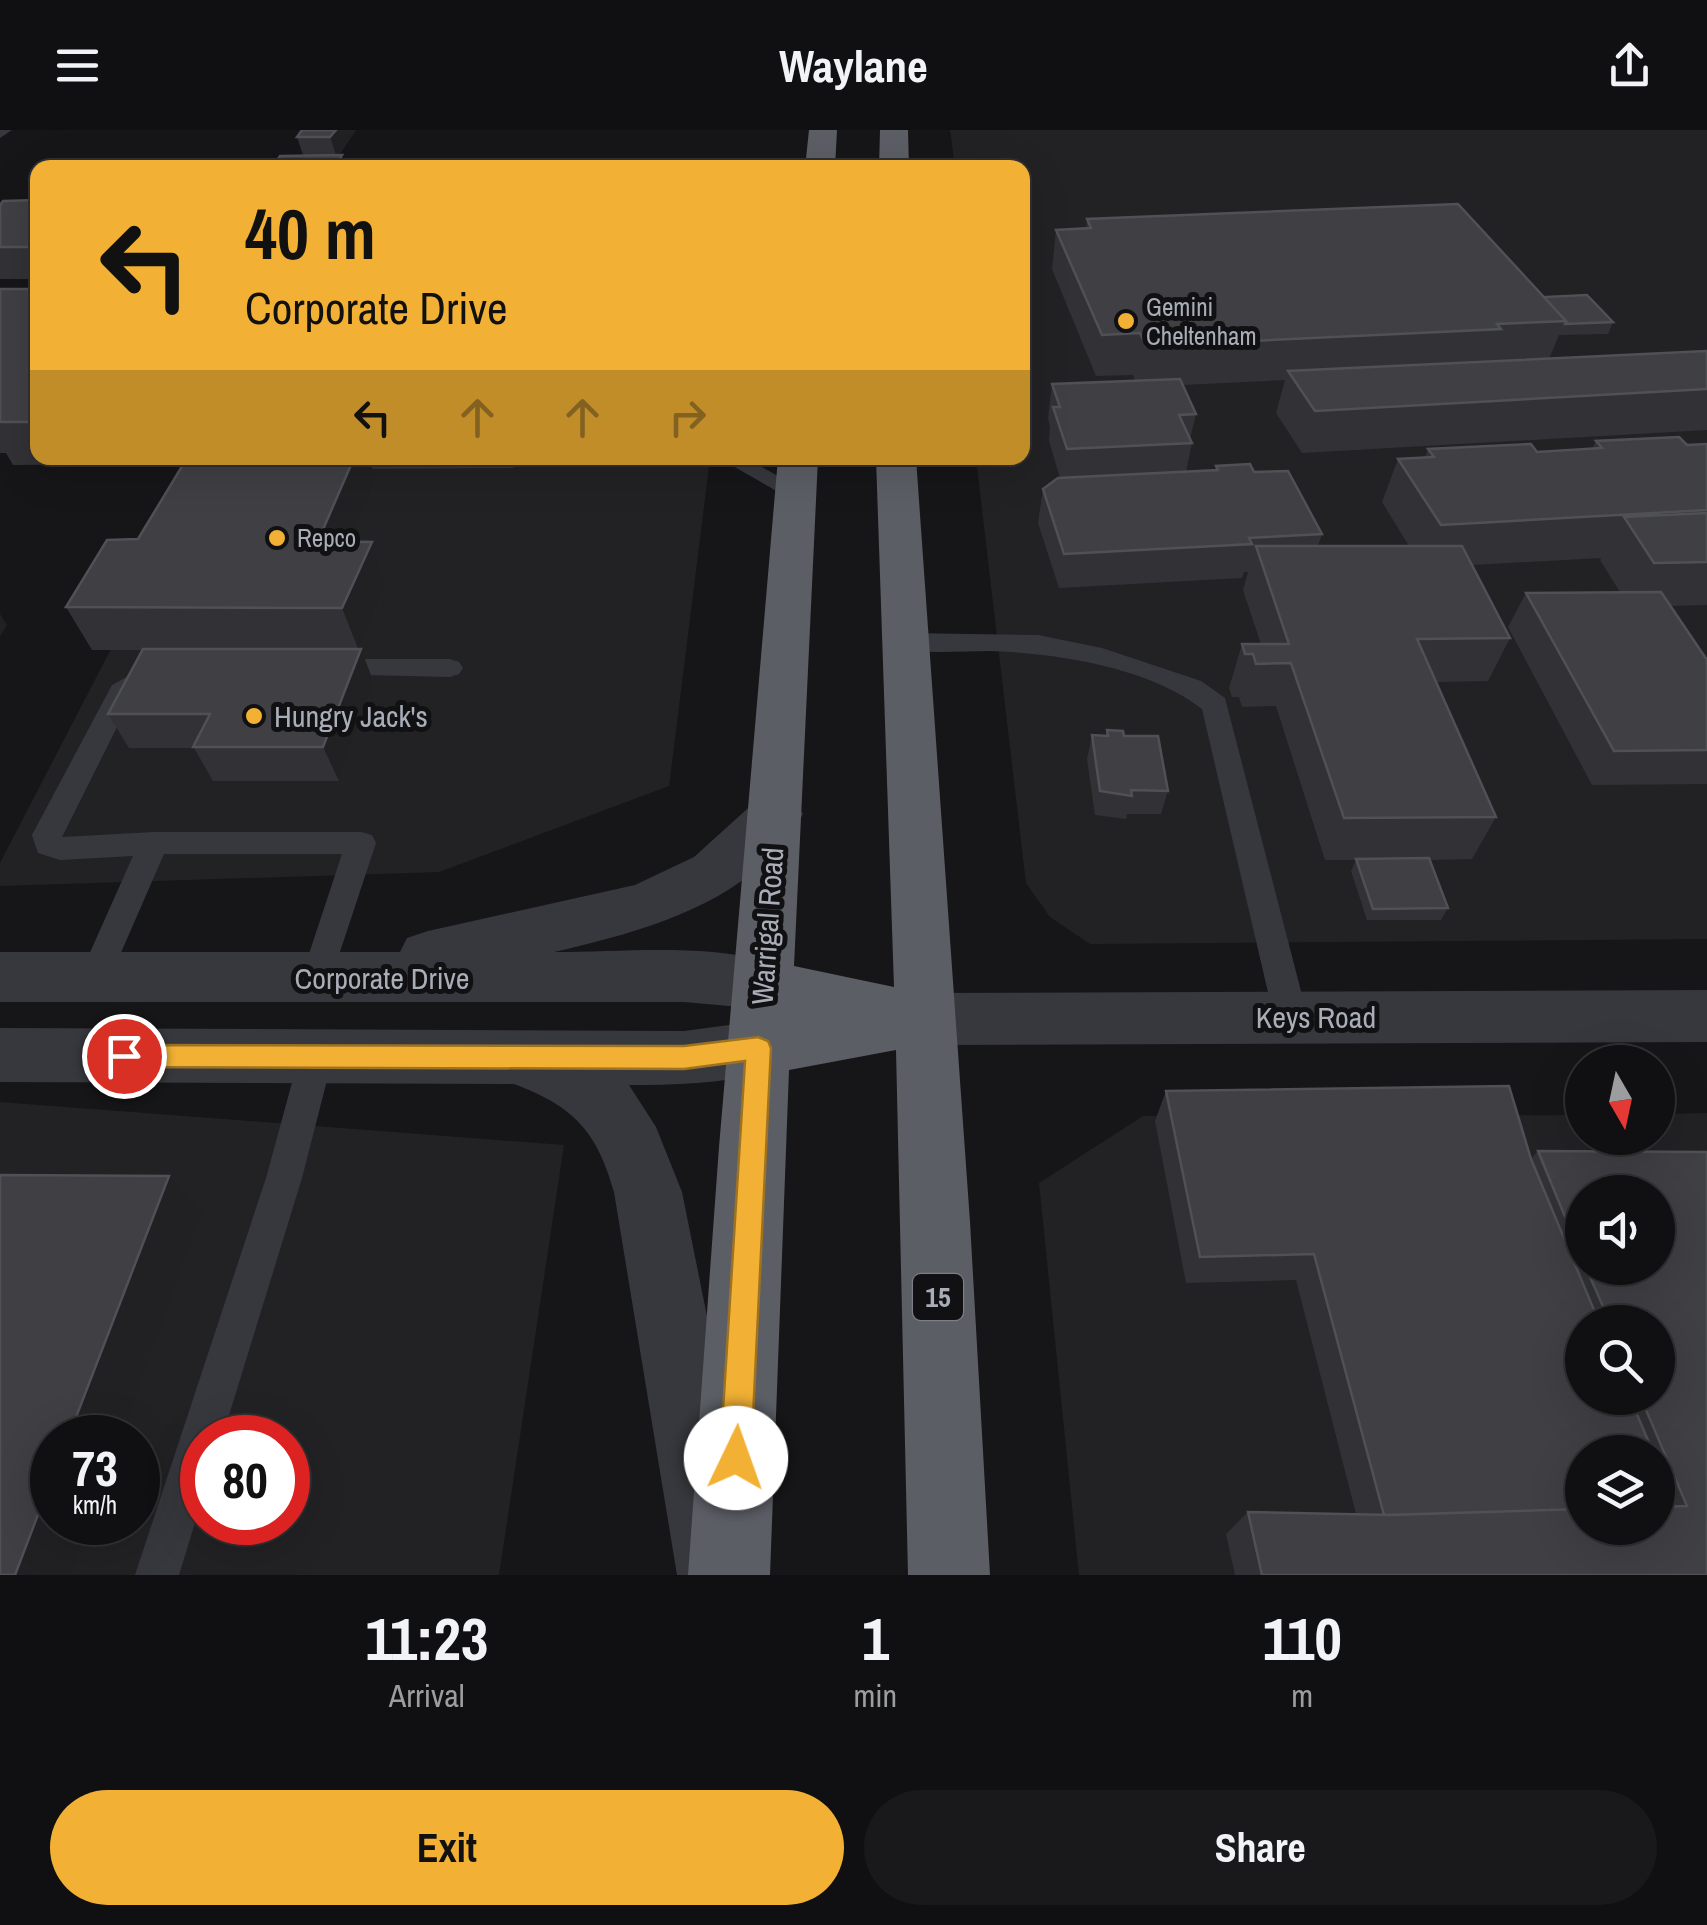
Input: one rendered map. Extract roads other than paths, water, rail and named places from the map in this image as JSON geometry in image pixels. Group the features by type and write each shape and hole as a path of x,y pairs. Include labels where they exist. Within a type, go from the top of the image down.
{"highway":[{"path":"821,160 824,130"},
{"path":"894,130 894,160"},
{"name":"15","path":"896,465 949,1575"},
{"name":"Warrigal Road","path":"729,1575 796,475"},
{"path":"761,1016 925,1020"}],"street":[{"path":"317,978 556,927 670,894 722,866 776,814"},
{"name":"Corporate Drive","path":"0,977 684,977 761,1016"},
{"path":"16,1055 81,977"},
{"path":"16,1055 684,1058 761,1016"},
{"name":"Keys Road","path":"925,1020 1707,1016"},
{"path":"482,1058 528,1063 575,1079 612,1112 636,1154 660,1255 718,1575"}],"lane":[{"path":"757,465 796,475"},
{"path":"906,641 1038,644 1102,658 1192,687 1215,705 1292,1018"},
{"path":"294,668 450,668"},
{"path":"161,671 144,674 121,690 47,835 50,845 60,849 154,843 362,843 317,978"},
{"path":"81,977 154,843"},
{"path":"156,1575 284,1178 316,1057"}],"place":[{"name":"Gemini Cheltenham","path":"1126,321"},
{"name":"Repco","path":"277,538"},
{"name":"Hungry Jack's","path":"254,716"}]}
